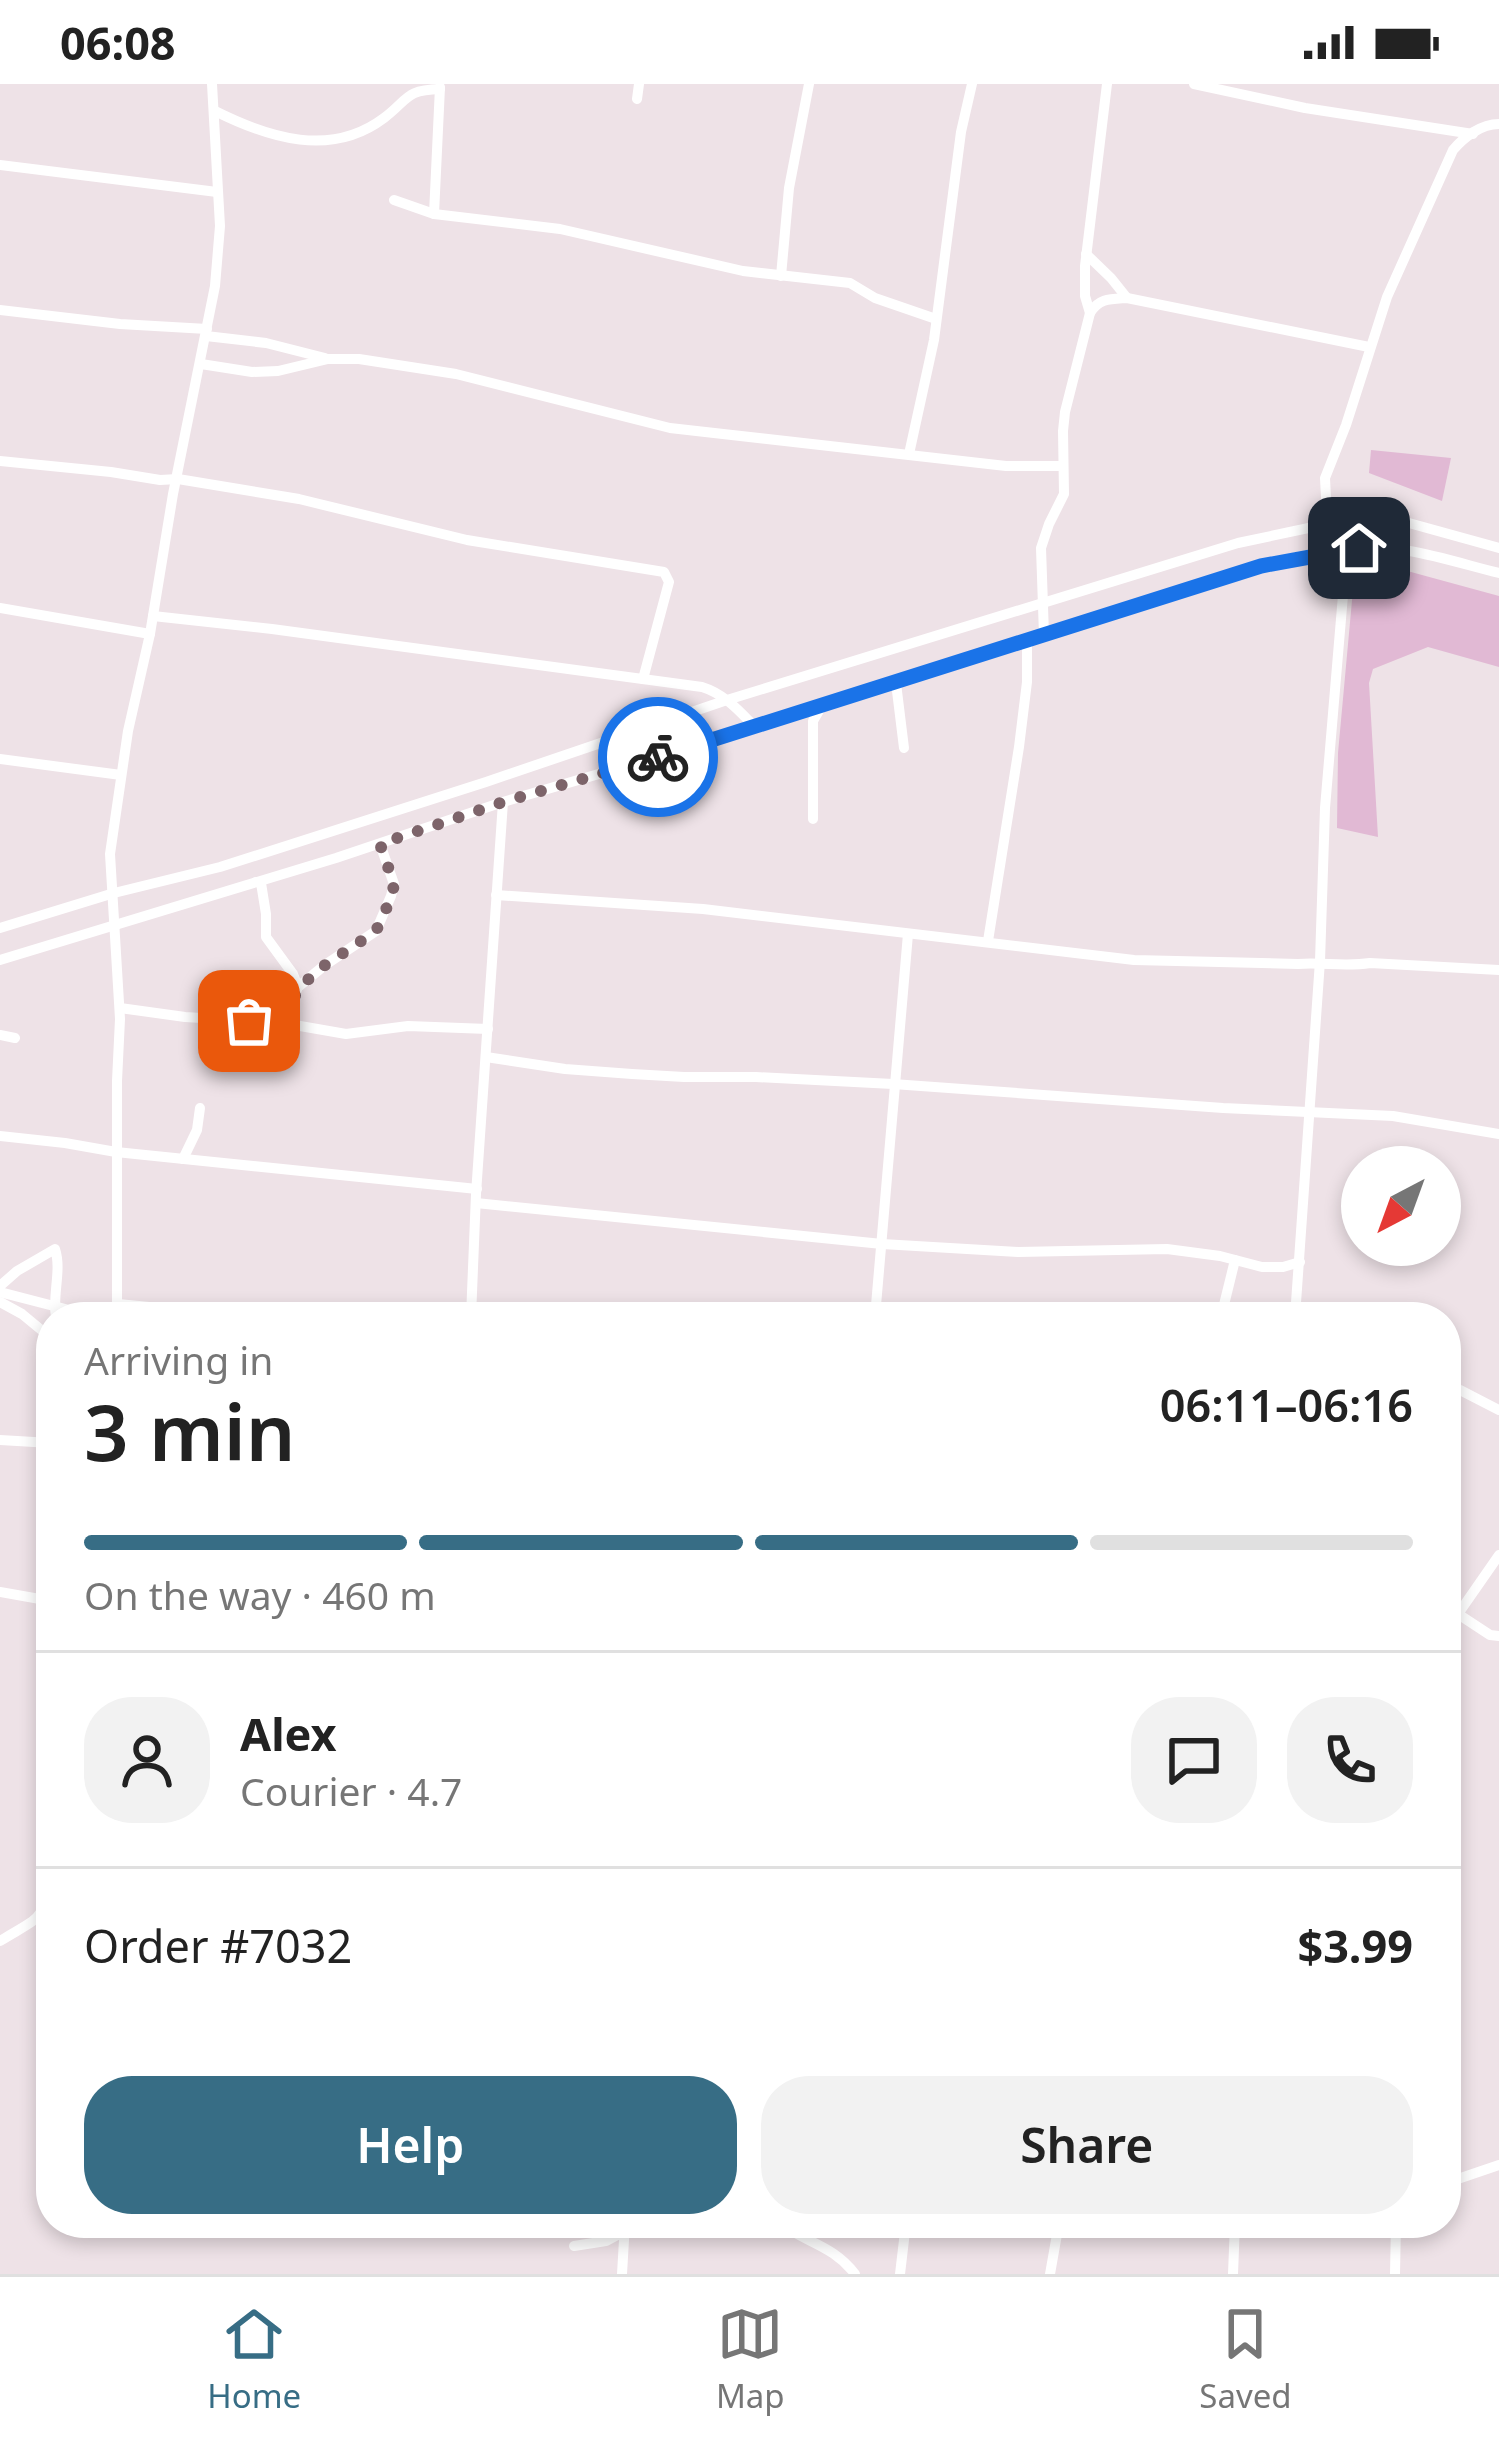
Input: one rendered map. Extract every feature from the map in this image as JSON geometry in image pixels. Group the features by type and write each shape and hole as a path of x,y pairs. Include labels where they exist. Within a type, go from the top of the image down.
{"street":[{"path":"116,1302 120,1008 110,854 215,286 220,226 212,84"},
{"path":"637,99 639,84"},
{"path":"781,276 789,188 808,84"},
{"path":"909,454 934,340 961,132 972,84"},
{"path":"1043,635 1041,548 1064,494 1065,412 1090,313 1084,281 1086,254 1107,84"},
{"path":"1194,84 1305,108 1473,134"},
{"path":"215,111 250,128 312,142 349,138 380,122 411,93 440,87 434,214"},
{"path":"1296,1302 1320,961 1325,808 1347,548 1326,497 1325,478 1387,297 1453,151 1489,124 1499,124"},
{"path":"0,165 217,192"},
{"path":"394,200 434,214 560,229 743,271 850,283 875,298 936,319"},
{"path":"1086,254 1127,298"},
{"path":"1090,313 1102,301 1127,298 1369,347"},
{"path":"0,310 206,332 328,359"},
{"path":"201,364 252,372 328,359 359,359 456,374 670,428 1006,466 1063,466"},
{"path":"0,460 178,479 299,499 467,540 664,572 669,582 643,679"},
{"path":"0,928 220,867 727,700 1238,543 1337,522 1398,520 1499,548"},
{"path":"0,960 756,728 1261,566 1347,548 1406,550 1499,573"},
{"path":"0,608 150,634"},
{"path":"153,616 702,687 727,700 756,728"},
{"path":"988,941 1019,747 1028,639"},
{"path":"896,683 904,748"},
{"path":"813,819 813,722 823,706"},
{"path":"0,759 121,775"},
{"path":"472,1302 503,802"},
{"path":"284,1023 298,988 376,931 394,884 380,844"},
{"path":"256,882 263,892 266,938 298,988"},
{"path":"496,895 703,909 1134,960 1320,961 1499,970"},
{"path":"876,1302 908,934"},
{"path":"120,1008 284,1023 346,1034 425,1026 488,1030"},
{"path":"0,1035 15,1038"},
{"path":"486,1057 632,1074 893,1084 1393,1116 1499,1134"},
{"path":"183,1159 197,1130 200,1108"},
{"path":"0,1136 882,1244 1018,1252 1167,1250 1273,1268 1300,1262"},
{"path":"36,1304 0,1289 17,1271 55,1249 56,1302"},
{"path":"1225,1302 1235,1260"},
{"path":"0,1303 36,1326"},
{"path":"1461,1391 1499,1410"},
{"path":"0,1440 36,1441"},
{"path":"1461,1610 1499,1556"},
{"path":"0,1592 36,1598"},
{"path":"1461,1616 1499,1636"},
{"path":"0,1941 36,1918"},
{"path":"1461,2178 1499,2165"},
{"path":"574,2246 610,2238"},
{"path":"622,2274 624,2238"},
{"path":"809,2238 850,2272"},
{"path":"899,2274 904,2238"},
{"path":"1051,2274 1057,2238"},
{"path":"1233,2274 1234,2238"},
{"path":"1395,2274 1396,2238"}],"shaded area":[{"path":"1371,450 1451,458 1442,501 1369,473"},
{"path":"1356,557 1499,596 1499,667 1428,647 1373,669 1369,683 1378,837 1337,828 1338,753"}],"way so far":[{"path":"249,1021 284,1023 298,988 376,931 394,884 380,844 658,757"}],"route":[{"path":"658,757 1261,566 1359,548"}]}
